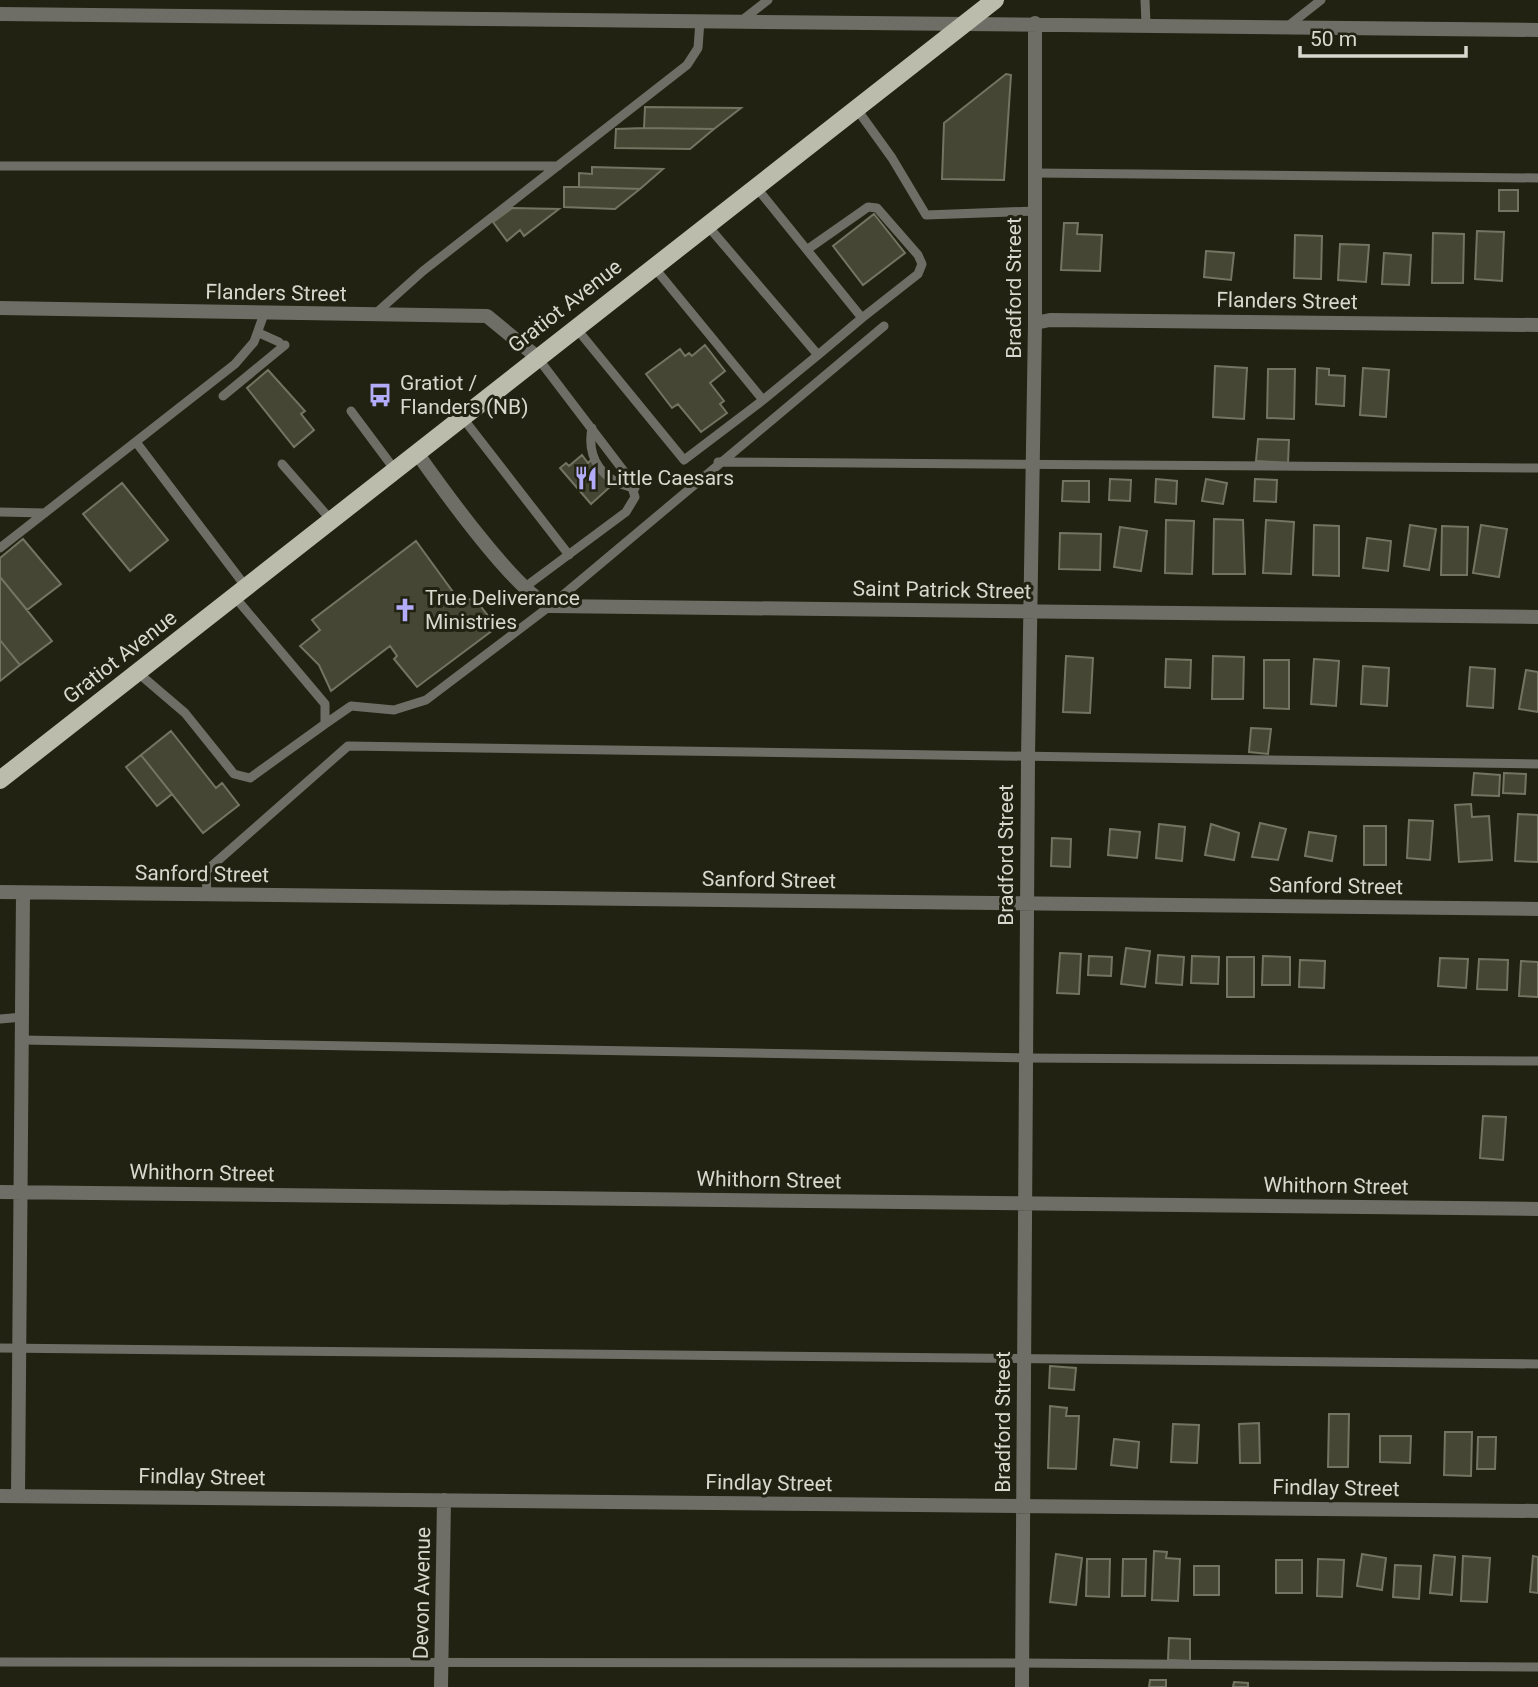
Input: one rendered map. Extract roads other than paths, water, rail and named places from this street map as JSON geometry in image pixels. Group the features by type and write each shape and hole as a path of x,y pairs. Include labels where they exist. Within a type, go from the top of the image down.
{"main road":[{"name":"Gratiot Avenue","path":"0,780 995,0"}],"street":[{"path":"0,14 1538,30"},
{"name":"Bradford Street","path":"1022,1687 1028,757 1035,323 1035,23"},
{"name":"Flanders Street","path":"0,308 487,316 537,357"},
{"name":"Flanders Street","path":"1035,323 1050,320 1538,325"},
{"path":"417,453 453,502 532,596 550,606"},
{"name":"Saint Patrick Street","path":"550,606 1538,617"},
{"name":"Sanford Street","path":"0,892 1538,909"},
{"path":"18,1496 23,893"},
{"name":"Whithorn Street","path":"0,1192 1538,1209"},
{"name":"Findlay Street","path":"0,1496 1538,1511"},
{"name":"Devon Avenue","path":"441,1687 444,1500"}],"lane":[{"path":"740,22 768,0"},
{"path":"1145,0 1146,24"},
{"path":"1288,26 1321,0"},
{"path":"373,316 424,271 687,65 698,48 700,21"},
{"path":"856,108 892,158 926,215 1035,211"},
{"path":"0,166 558,166"},
{"path":"1035,173 1538,178"},
{"path":"756,187 862,318"},
{"path":"575,327 684,460 919,274 922,264 918,255 877,208 868,207 808,248"},
{"path":"707,225 818,355"},
{"path":"653,266 763,400"},
{"path":"217,389 259,332 264,313"},
{"path":"137,673 185,713 234,774 250,778 351,706 394,709 426,700 550,606 884,326"},
{"path":"0,548 136,442 282,343 259,332"},
{"path":"525,587 626,512 635,497 635,488 537,357"},
{"path":"351,411 395,470"},
{"path":"462,417 569,555"},
{"path":"592,428 589,443 593,459 612,481 635,488"},
{"path":"136,442 240,592 325,704 325,724"},
{"path":"719,462 1538,468"},
{"path":"282,464 331,520"},
{"path":"0,512 45,513"},
{"path":"206,895 206,871 348,746 1538,764"},
{"path":"0,1019 23,1017"},
{"path":"22,1040 1026,1058 1538,1061"},
{"path":"0,1348 1538,1364"},
{"path":"0,1662 1022,1662 1538,1667"}],"place":[{"name":"Gratiot / Flanders (NB)","path":"380,395"},
{"name":"Little Caesars","path":"586,478"},
{"name":"True Deliverance Ministries","path":"405,610"}]}
